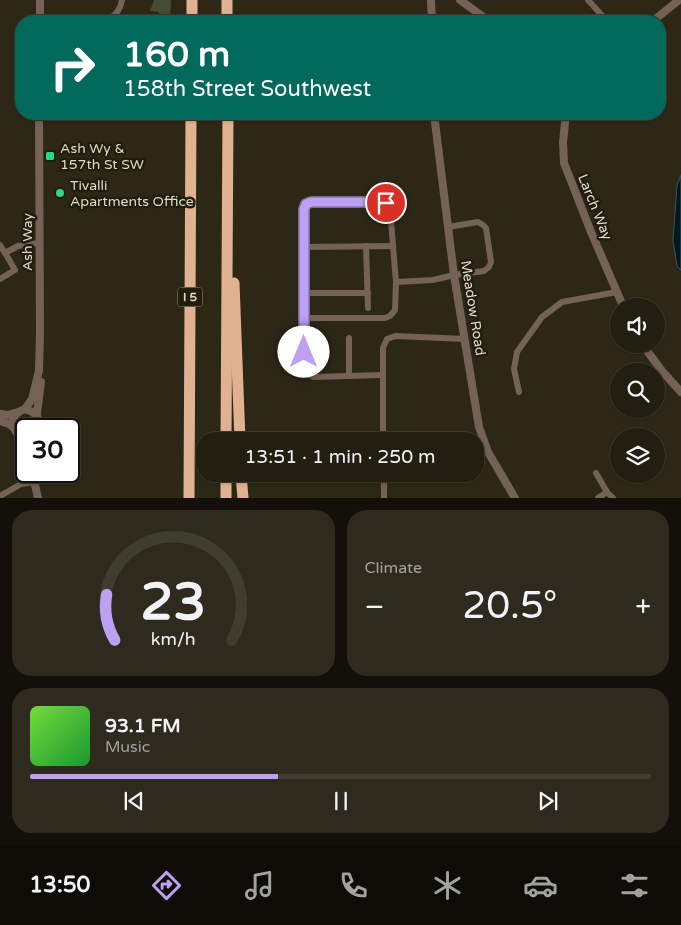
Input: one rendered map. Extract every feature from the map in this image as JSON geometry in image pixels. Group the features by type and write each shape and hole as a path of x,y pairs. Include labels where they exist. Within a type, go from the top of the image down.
{"highway":[{"path":"192,0 192,15"},
{"path":"227,0 227,15"},
{"name":"I 5","path":"188,498 191,120"},
{"path":"226,432 228,120"},
{"path":"228,120 240,432"},
{"path":"226,482 226,498"},
{"path":"240,482 241,498"}],"street":[{"path":"40,0 40,15"},
{"path":"115,15 119,11 122,0"},
{"path":"431,0 432,15"},
{"path":"460,0 481,15"},
{"path":"588,0 602,15"},
{"path":"660,15 679,0"},
{"name":"Ash Way","path":"15,430 13,419 32,400 39,371 40,120"},
{"name":"Meadow Road","path":"435,120 454,275 479,427 492,458 515,498"},
{"name":"Larch Way","path":"565,120 563,142 564,163 620,298"},
{"path":"304,318 385,318 390,316 395,310 396,282 390,209 388,206 381,202 311,202 306,204 304,209 304,247 304,293 304,318 304,366 305,370 313,377 383,376"},
{"path":"396,282 433,280 484,271 489,267 491,262 486,228 483,225 478,222 448,227"},
{"path":"5,253 18,246 39,242"},
{"path":"0,245 15,270 0,279"},
{"path":"366,246 368,308"},
{"path":"304,247 393,246"},
{"path":"519,392 514,369 517,352 542,317 562,302 617,292"},
{"path":"304,293 368,293"},
{"path":"383,432 382,348 387,339 395,336 465,339"},
{"path":"349,338 349,376"},
{"path":"649,353 681,392"},
{"name":"Ash Way","path":"38,418 41,377 39,371"},
{"path":"0,414 8,415 22,411 33,412 37,418"},
{"path":"0,421 9,424 15,430"},
{"path":"596,473 613,498"},
{"path":"384,482 384,498"},
{"path":"0,496 21,484 28,483"},
{"path":"36,483 38,498"},
{"path":"598,498 608,492"}],"green space":[{"path":"154,0 171,0 170,15 159,15 159,12 150,11"}],"water":[{"path":"681,175 681,270 677,266 673,240 677,186"}],"place":[{"name":"Ash Wy & 157th St SW","path":"50,156"},
{"name":"Tivalli Apartments Office","path":"60,193"}],"route":[{"path":"304,352 304,209 306,204 311,202 386,203"}]}
